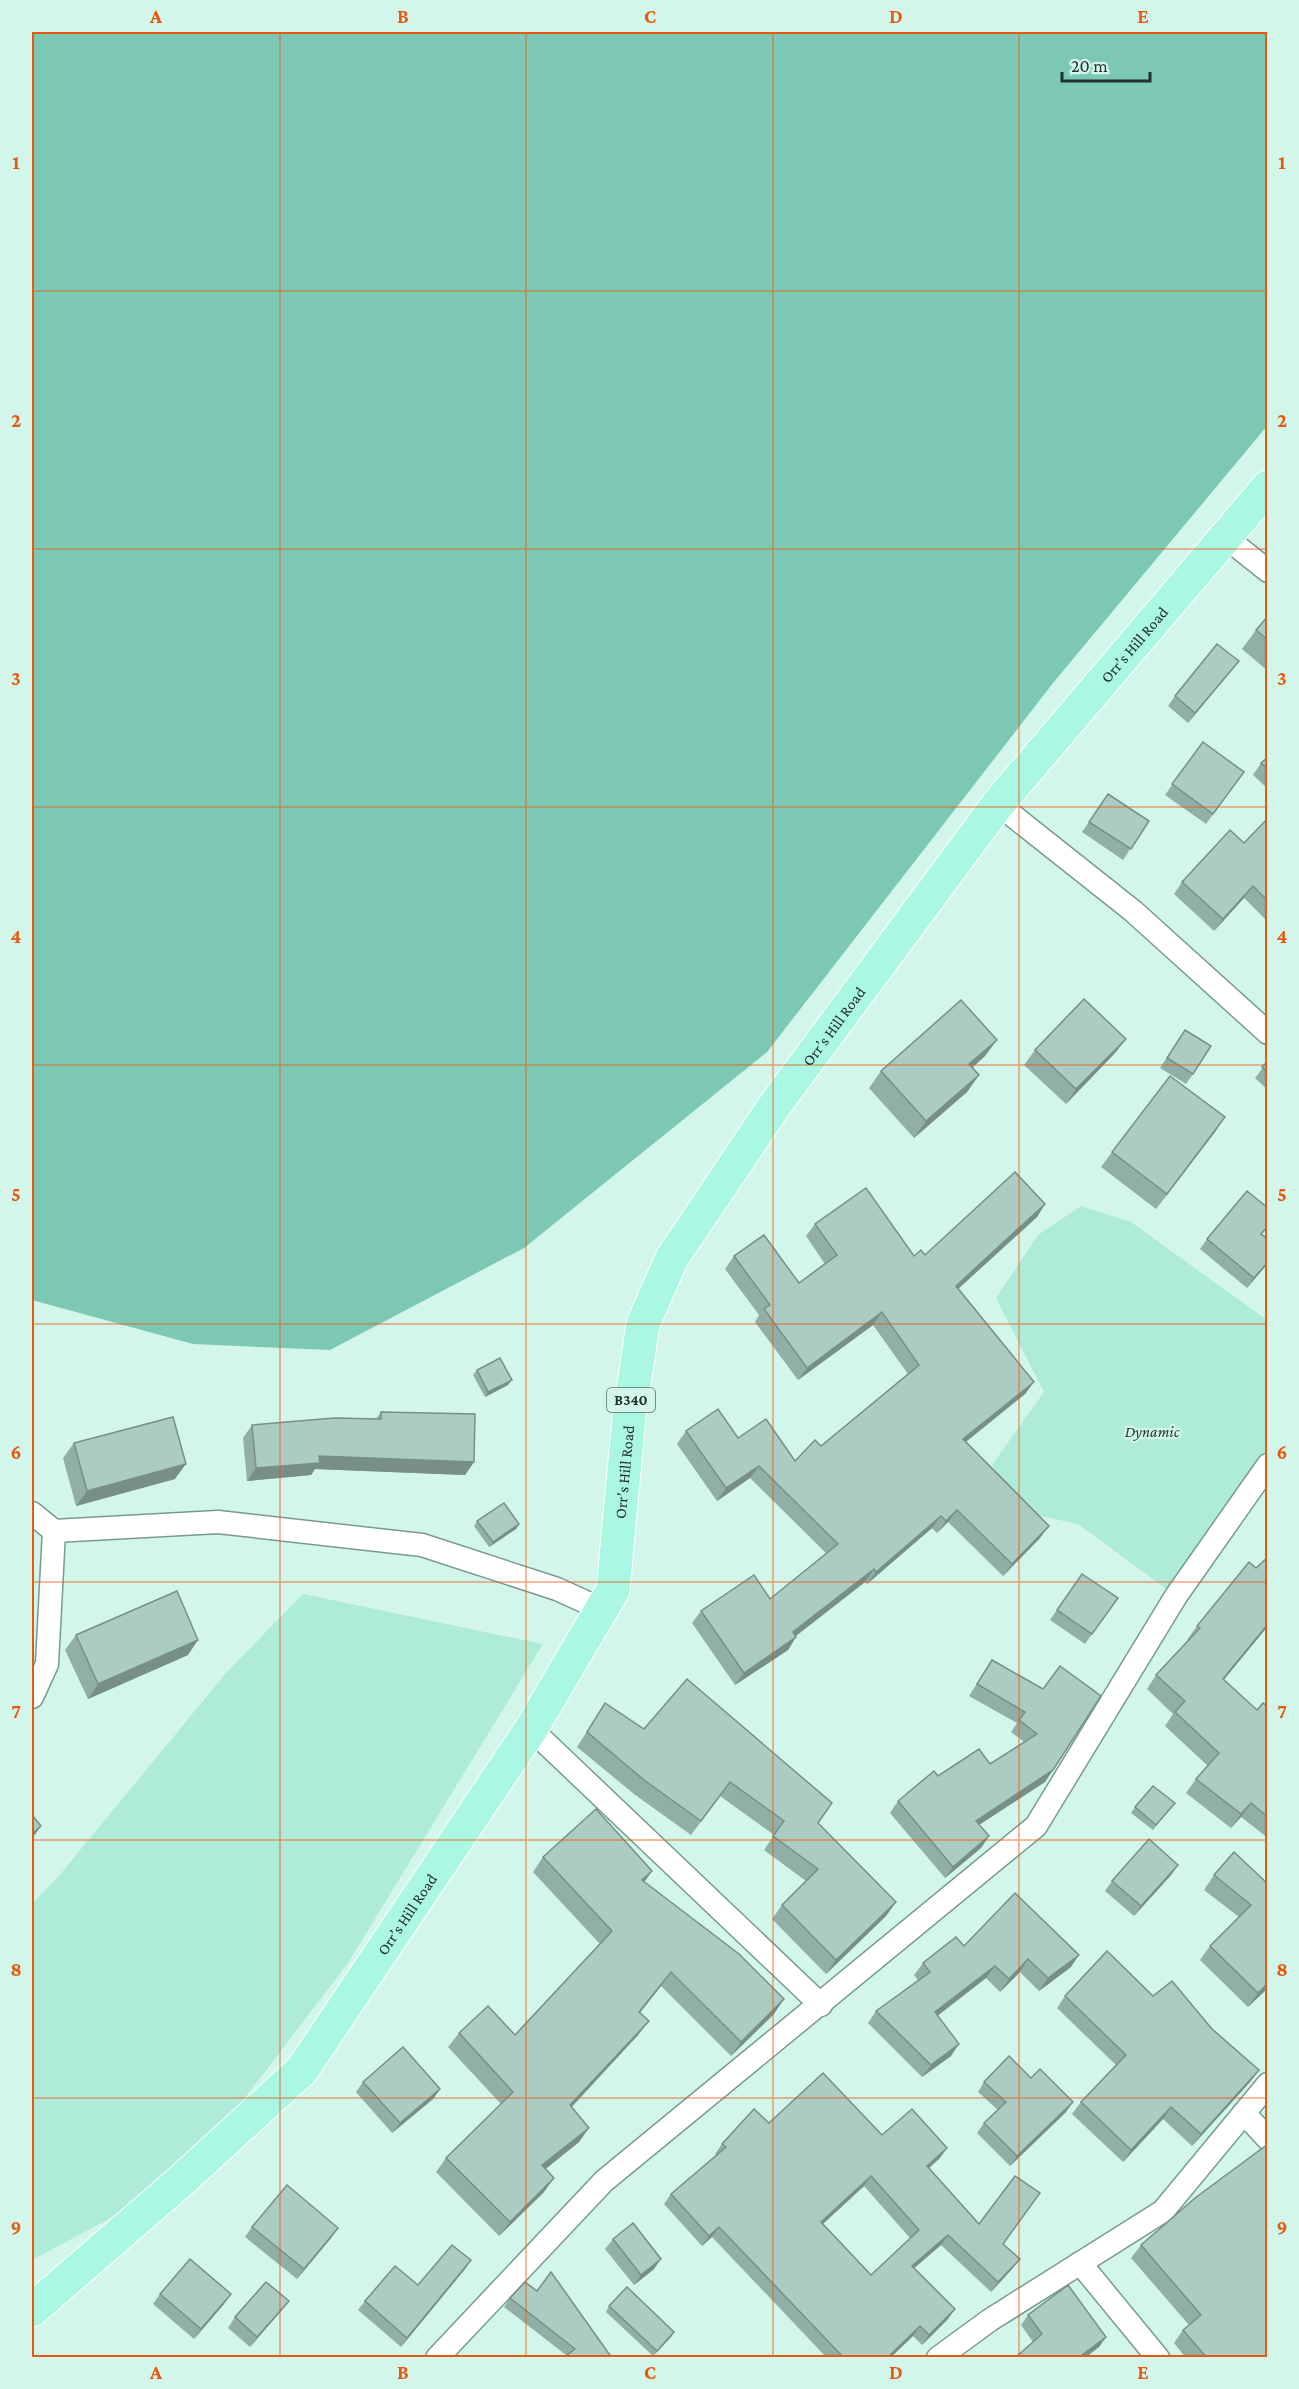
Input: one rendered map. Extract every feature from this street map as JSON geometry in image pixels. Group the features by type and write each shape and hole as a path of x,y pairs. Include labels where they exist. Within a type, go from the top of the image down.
{"main road":[{"name":"Orr’s Hill Road","path":"32,2310 182,2180 302,2070 531,1729 613,1590 629,1416 643,1324 672,1258 775,1105 998,804 1268,487"}],"street":[{"path":"1224,536 1268,571"},
{"path":"998,804 1133,911 1268,1033"},
{"path":"437,2358 604,2181 1036,1826 1176,1596 1268,1465"},
{"path":"32,1513 54,1531 218,1522 422,1545 557,1589 603,1610"},
{"path":"32,1697 47,1664 54,1531"},
{"path":"531,1729 821,2005"},
{"path":"938,2358 990,2320 1163,2211 1268,2084"},
{"path":"1244,2112 1268,2139"},
{"path":"1080,2264 1158,2358"}],"green space":[{"name":"Dynamic","path":"1081,1206 1131,1222 1267,1320 1267,1465 1176,1596 1078,1524 1036,1515 1005,1488 992,1465 1044,1392 996,1298 1038,1235"},
{"path":"303,1594 543,1644 348,1963 182,2180 32,2260 32,1904 58,1877 226,1673"}],"shaded area":[{"path":"32,32 1267,32 1267,426 1053,683 767,1052 524,1248 330,1350 193,1344 32,1300"}],"building":[{"path":"1268,616 1268,640 1256,630"},
{"path":"1217,644 1239,661 1195,713 1175,696"},
{"path":"1203,742 1244,772 1213,814 1172,784"},
{"path":"1268,757 1268,769 1261,763"},
{"path":"1108,794 1149,821 1131,849 1089,822"},
{"path":"1268,818 1268,901 1253,886 1223,919 1182,882 1230,830 1244,843"},
{"path":"1084,999 1126,1039 1076,1089 1035,1050"},
{"path":"961,1000 997,1040 969,1064 979,1075 926,1121 881,1071"},
{"path":"1185,1030 1211,1046 1193,1074 1167,1058"},
{"path":"1268,1061 1268,1073 1262,1067"},
{"path":"1170,1076 1225,1117 1167,1194 1112,1152"},
{"path":"1015,1172 1045,1204 956,1286 1034,1382 963,1439 1049,1526 1012,1564 957,1510 946,1521 941,1516 876,1572 874,1569 793,1632 796,1637 744,1673 701,1611 754,1575 770,1599 838,1544 759,1466 726,1488 686,1431 718,1409 738,1438 766,1419 795,1461 815,1440 821,1446 919,1365 882,1312 807,1368 764,1309 770,1305 734,1256 764,1235 799,1283 837,1255 815,1224 866,1188 914,1256 921,1250 925,1255"},
{"path":"1247,1191 1268,1208 1268,1226 1261,1234 1268,1239 1268,1262 1254,1278 1207,1239"},
{"path":"500,1358 512,1380 488,1392 477,1370"},
{"path":"381,1412 475,1414 474,1462 319,1456 320,1463 256,1468 252,1425 334,1418 381,1419"},
{"path":"173,1417 186,1464 87,1491 74,1443"},
{"path":"504,1503 519,1524 493,1542 477,1521"},
{"path":"1268,1557 1268,1624 1223,1679 1257,1710 1263,1703 1268,1707 1268,1817 1251,1803 1241,1814 1196,1779 1219,1753 1175,1712 1185,1701 1156,1675 1200,1628 1197,1626 1249,1562 1256,1568"},
{"path":"1082,1574 1118,1598 1092,1634 1057,1610"},
{"path":"177,1591 198,1640 98,1684 76,1635"},
{"path":"992,1660 1043,1689 1060,1666 1101,1696 1053,1770 976,1821 989,1836 953,1867 898,1801 934,1771 938,1776 979,1749 990,1764 1037,1734 1019,1720 1025,1712 977,1684"},
{"path":"687,1679 832,1803 818,1823 896,1902 836,1960 782,1905 818,1869 773,1836 784,1821 730,1782 701,1821 644,1780 587,1732 605,1703 644,1729"},
{"path":"1153,1786 1175,1803 1156,1825 1135,1807"},
{"path":"596,1809 652,1871 642,1880 739,1954 784,1999 741,2042 671,1972 639,2012 649,2021 570,2105 589,2128 542,2165 554,2178 510,2222 446,2158 513,2092 459,2033 488,2006 515,2035 612,1931 543,1857"},
{"path":"32,1815 41,1826 32,1834"},
{"path":"1149,1839 1178,1865 1141,1906 1112,1881"},
{"path":"1234,1852 1268,1884 1268,1983 1258,1993 1210,1946 1251,1905 1214,1875"},
{"path":"1015,1893 1079,1955 1048,1978 1028,1959 1009,1979 995,1966 935,2012 959,2044 931,2065 876,2011 930,1972 923,1963 956,1937 964,1946"},
{"path":"1107,1951 1153,1996 1172,1981 1212,2029 1259,2070 1201,2134 1171,2107 1131,2150 1081,2102 1126,2055 1065,1996"},
{"path":"403,2047 440,2089 400,2123 363,2082"},
{"path":"1009,2056 1031,2078 1040,2069 1073,2102 1017,2156 984,2123 1006,2102 984,2082"},
{"path":"823,2073 882,2135 912,2109 947,2148 927,2166 979,2224 1015,2176 1040,2193 1003,2244 1020,2259 998,2282 948,2235 912,2266 955,2309 929,2335 920,2326 887,2358 844,2358 719,2227 709,2236 671,2194 726,2147 722,2144 754,2109 769,2123","holes":["871,2176 919,2230 871,2275 821,2222"]},
{"path":"1268,2144 1268,2358 1216,2358 1215,2356 1207,2358 1183,2330 1201,2315 1141,2245 1195,2198"},
{"path":"287,2185 338,2228 304,2269 252,2227"},
{"path":"633,2223 661,2259 641,2275 613,2239"},
{"path":"452,2245 471,2260 407,2338 365,2301 395,2266 418,2285"},
{"path":"190,2259 231,2294 201,2329 160,2294"},
{"path":"551,2272 612,2358 563,2358 575,2349 510,2298 525,2282 537,2291"},
{"path":"266,2282 289,2301 257,2337 235,2317"},
{"path":"1068,2285 1106,2337 1078,2358 1015,2358 1042,2334 1028,2315"},
{"path":"627,2287 674,2332 657,2351 609,2306"}]}
